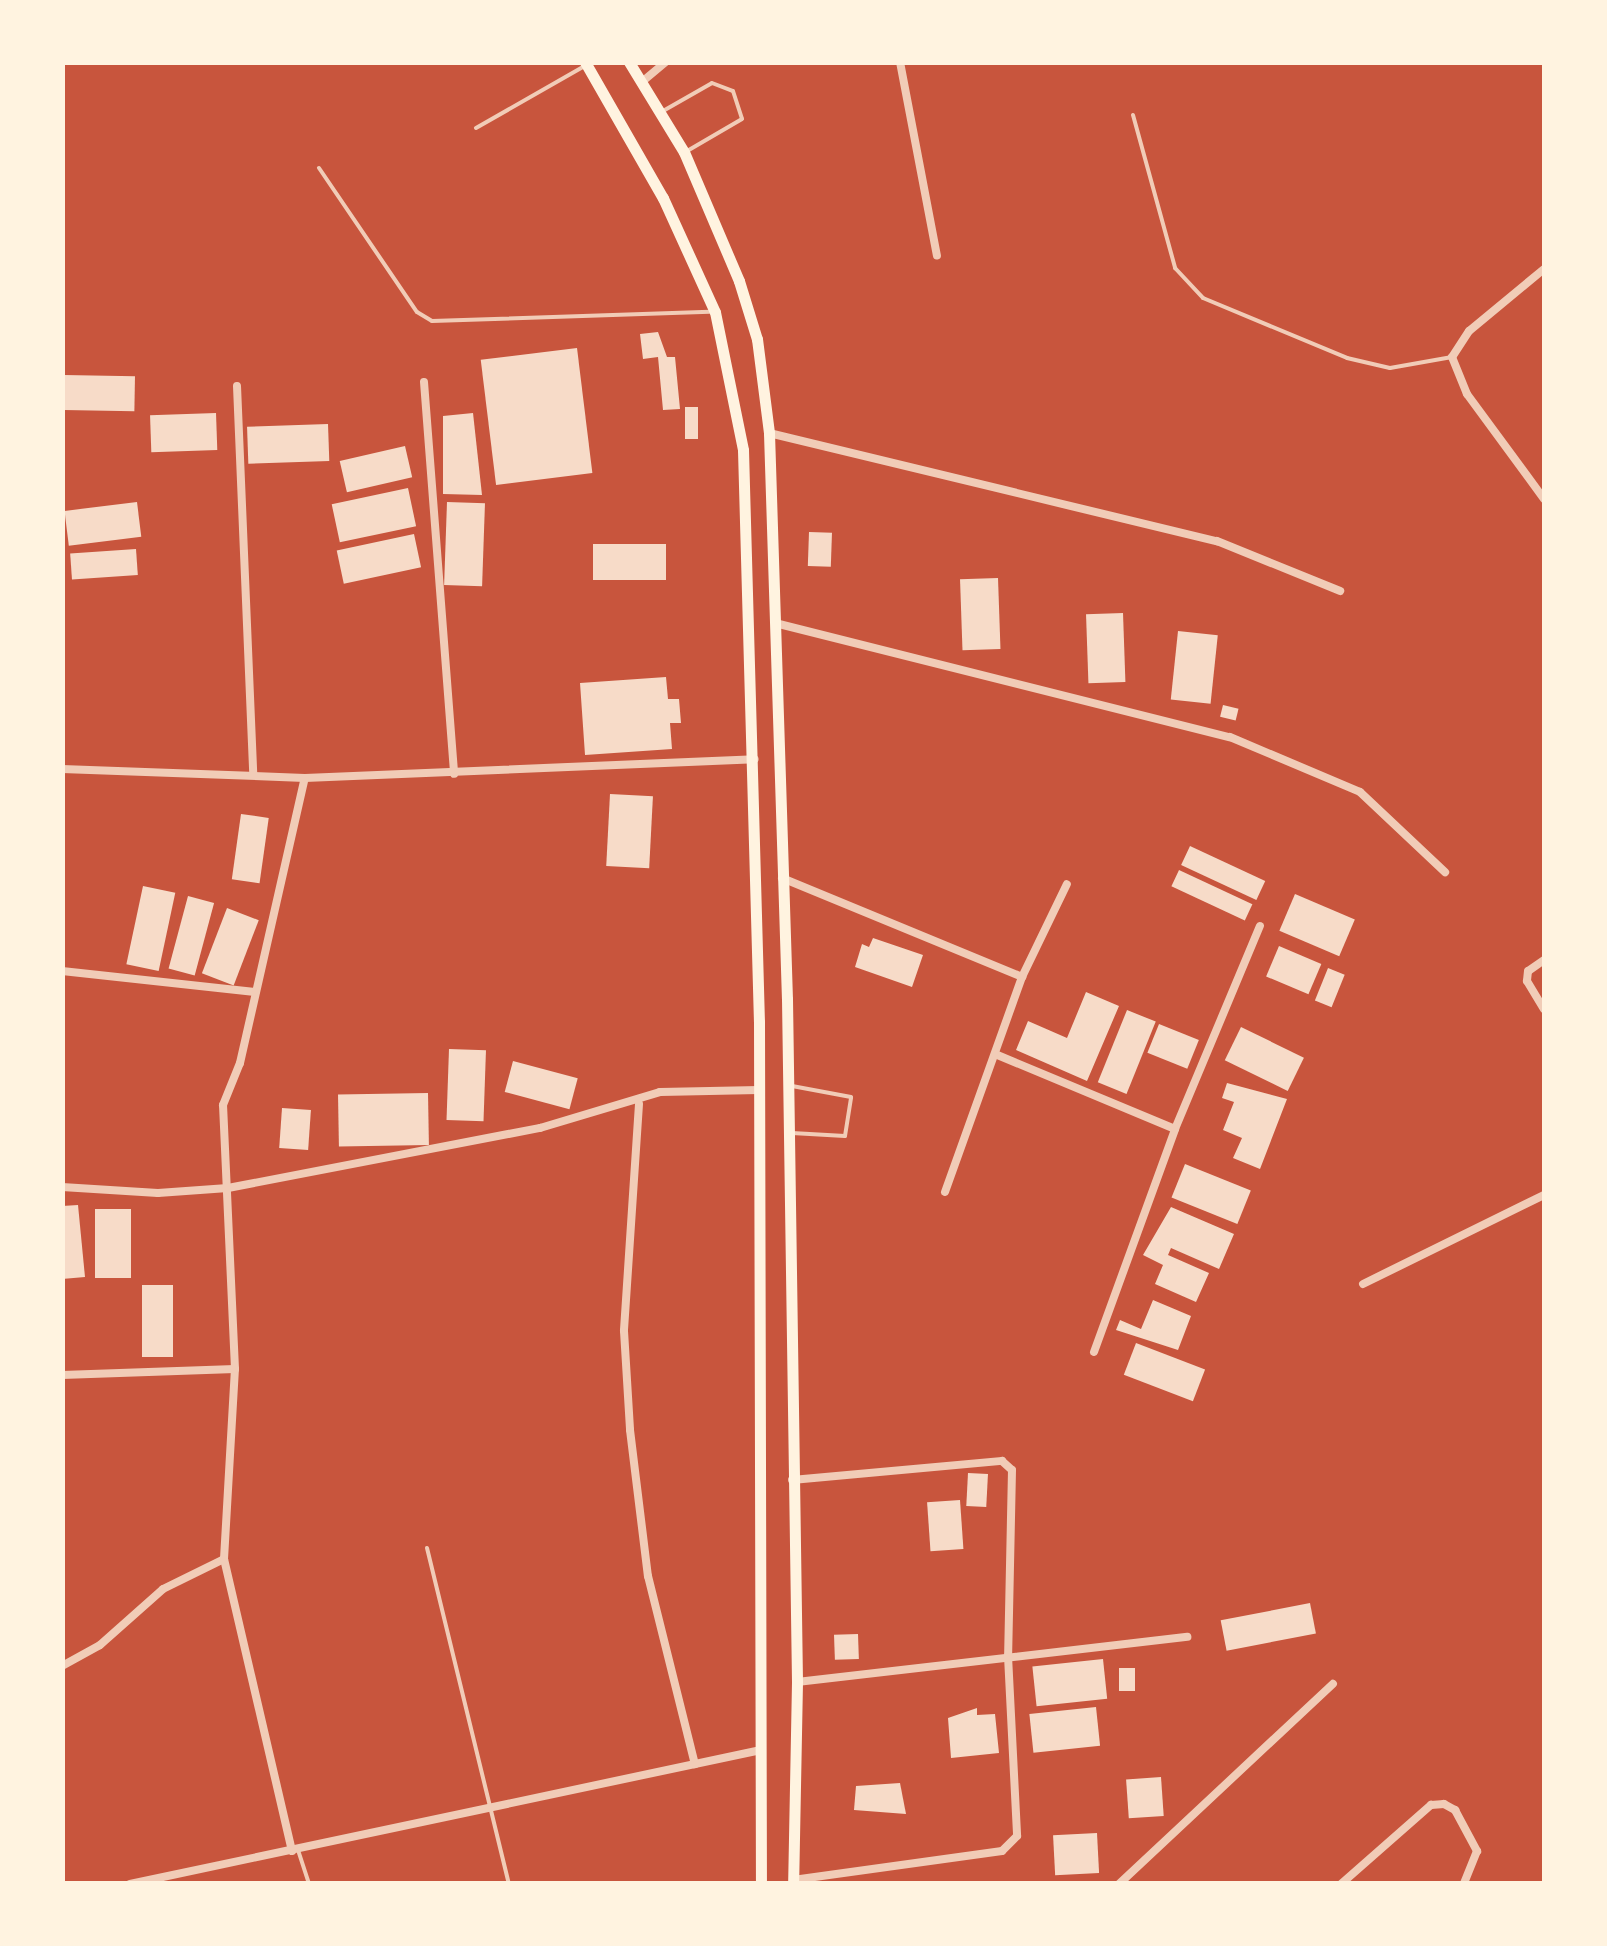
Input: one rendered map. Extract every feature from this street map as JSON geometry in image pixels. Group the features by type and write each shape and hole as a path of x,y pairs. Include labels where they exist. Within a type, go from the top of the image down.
{"main road":[{"path":"629,62 684,152 757,339 769,433 788,1133 797,1682 793,1882"},
{"path":"586,63 663,198 715,312 743,450 755,759 760,1090 761,1884"}],"street":[{"path":"643,82 666,62"},
{"path":"900,62 938,256"},
{"path":"1544,269 1469,331 1452,357 1467,394 1544,499"},
{"path":"424,382 454,774"},
{"path":"237,386 253,774"},
{"path":"769,433 1218,541 1340,591"},
{"path":"776,623 1230,737 1360,792 1445,872"},
{"path":"62,769 305,778 755,759"},
{"path":"295,1850 224,1559 234,1368 223,1105 255,992 305,778"},
{"path":"782,878 1022,977"},
{"path":"944,1192 1022,977 1067,884"},
{"path":"1094,1352 1175,1128 1260,926"},
{"path":"1544,960 1528,971 1527,981 1544,1008"},
{"path":"62,971 255,992"},
{"path":"995,1054 1175,1128"},
{"path":"62,1187 158,1193 228,1188 639,1104 660,1092 760,1090"},
{"path":"639,1104 624,1331 630,1430 648,1576 695,1764"},
{"path":"1363,1284 1544,1195"},
{"path":"62,1375 234,1368"},
{"path":"792,1480 1002,1461 1014,1482 1008,1656 1017,1836 1011,1844 793,1882"},
{"path":"62,1666 100,1645 162,1589 224,1559"},
{"path":"797,1682 1187,1636"},
{"path":"1118,1884 1333,1684"},
{"path":"130,1884 761,1750"},
{"path":"1341,1884 1431,1805 1444,1804 1455,1810 1477,1851 1464,1884"}],"lane":[{"path":"476,128 586,63"},
{"path":"662,111 712,83 734,90 742,119 684,152"},
{"path":"1133,115 1175,268 1202,298 1347,358 1390,368 1452,357"},
{"path":"318,168 417,312 432,320 715,312"},
{"path":"787,1086 851,1097 845,1136 788,1133"},
{"path":"427,1548 488,1809 510,1884"},
{"path":"295,1850 309,1884"}],"building":[{"path":"658,332 667,357 675,357 680,409 663,410 658,357 643,359 640,334"},
{"path":"577,348 592,473 496,485 481,360"},
{"path":"64,375 135,376 134,411 63,410"},
{"path":"685,407 698,407 698,439 685,439"},
{"path":"216,413 217,450 151,452 150,415"},
{"path":"473,413 482,495 443,494 443,416"},
{"path":"328,424 329,461 248,464 247,427"},
{"path":"405,446 412,477 347,492 340,461"},
{"path":"408,488 416,526 340,542 332,504"},
{"path":"137,502 141,537 69,546 65,511"},
{"path":"447,502 485,503 482,586 444,585"},
{"path":"809,532 832,533 831,567 808,566"},
{"path":"414,534 421,567 344,584 337,550"},
{"path":"593,544 666,544 666,580 593,580"},
{"path":"136,549 138,575 72,580 70,554"},
{"path":"998,578 1000,649 963,650 960,579"},
{"path":"1123,613 1125,682 1088,683 1086,614"},
{"path":"1178,631 1218,635 1211,704 1171,700"},
{"path":"666,677 668,699 679,699 681,723 670,723 672,749 585,755 580,683"},
{"path":"1223,705 1239,709 1236,721 1220,717"},
{"path":"610,794 653,796 649,868 606,866"},
{"path":"241,814 269,818 260,883 232,879"},
{"path":"1190,846 1265,881 1256,900 1181,865"},
{"path":"1179,870 1252,904 1245,921 1171,886"},
{"path":"143,886 175,893 159,971 126,964"},
{"path":"1295,894 1355,919 1339,956 1279,931"},
{"path":"188,896 214,903 195,975 169,968"},
{"path":"227,908 259,920 234,986 202,973"},
{"path":"873,938 923,955 912,987 855,967 862,944 869,947"},
{"path":"1279,946 1321,964 1308,994 1266,976"},
{"path":"1328,968 1345,975 1332,1007 1315,1000"},
{"path":"1086,992 1119,1006 1087,1081 1016,1050 1028,1021 1067,1038"},
{"path":"1127,1010 1156,1022 1127,1094 1098,1082"},
{"path":"1159,1024 1199,1040 1187,1069 1147,1053"},
{"path":"1241,1027 1304,1058 1288,1091 1225,1060"},
{"path":"449,1049 486,1050 483,1121 447,1120"},
{"path":"513,1061 578,1078 569,1109 505,1092"},
{"path":"1227,1083 1287,1099 1260,1169 1233,1158 1242,1138 1223,1130 1234,1102 1222,1098"},
{"path":"428,1093 429,1145 339,1147 338,1095"},
{"path":"282,1108 311,1110 308,1150 279,1148"},
{"path":"1185,1164 1251,1191 1237,1224 1172,1197"},
{"path":"78,1205 85,1277 62,1279 62,1206"},
{"path":"1171,1207 1234,1234 1219,1269 1171,1248 1168,1255 1209,1273 1196,1302 1155,1284 1163,1265 1143,1255"},
{"path":"95,1209 131,1209 131,1278 95,1278"},
{"path":"142,1285 173,1285 173,1357 142,1357"},
{"path":"1153,1300 1191,1316 1178,1350 1116,1330 1120,1320 1141,1329"},
{"path":"1136,1343 1205,1370 1193,1401 1124,1375"},
{"path":"968,1473 988,1474 986,1507 966,1506"},
{"path":"960,1500 963,1549 930,1551 927,1502"},
{"path":"1310,1603 1316,1633 1227,1651 1221,1620"},
{"path":"858,1634 859,1659 835,1660 834,1635"},
{"path":"1103,1659 1107,1699 1037,1706 1032,1666"},
{"path":"1119,1668 1135,1668 1135,1691 1119,1691"},
{"path":"1096,1707 1100,1746 1033,1753 1029,1714"},
{"path":"977,1708 977,1715 995,1714 999,1753 951,1758 948,1718"},
{"path":"1161,1777 1164,1816 1129,1818 1126,1779"},
{"path":"900,1783 906,1814 854,1810 856,1786"},
{"path":"1097,1833 1099,1873 1055,1875 1053,1835"}]}
